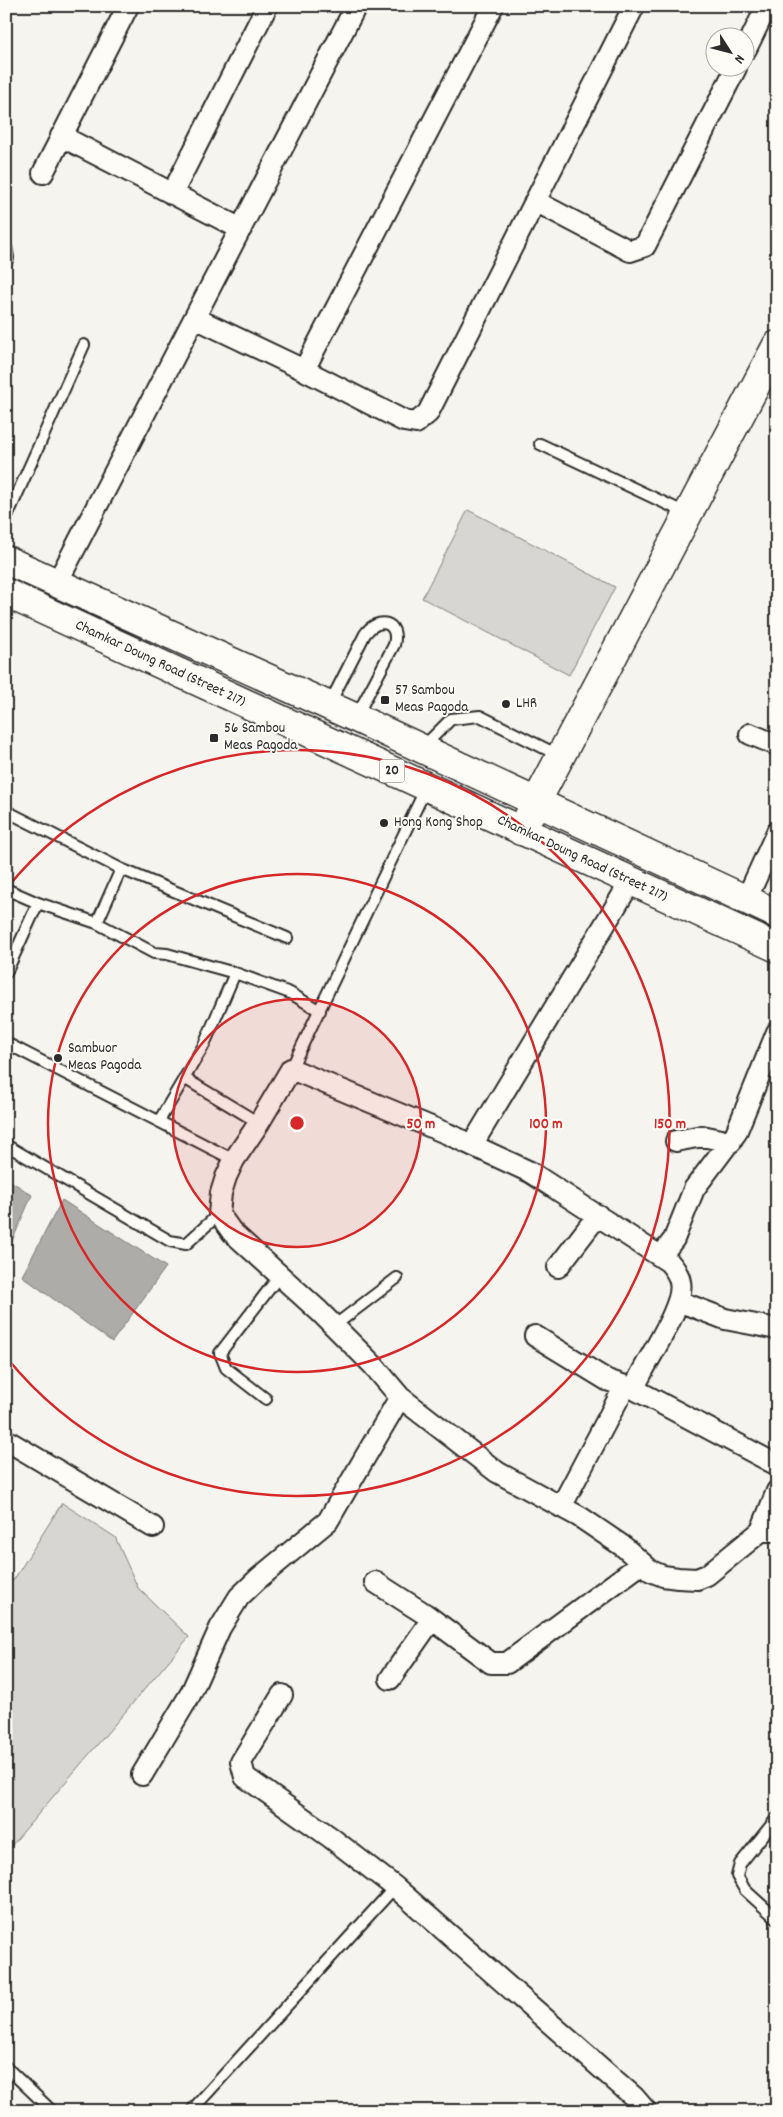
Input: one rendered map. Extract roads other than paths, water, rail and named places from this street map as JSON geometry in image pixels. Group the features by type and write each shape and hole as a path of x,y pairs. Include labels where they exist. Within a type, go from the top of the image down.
{"main road":[{"path":"521,831 777,344"},
{"name":"Chamkar Doung Road (Street 217)","path":"6,560 356,718 420,750 777,914"},
{"name":"Chamkar Doung Road (Street 217)","path":"6,594 777,948"}],"street":[{"path":"42,173 128,6"},
{"path":"172,194 266,6"},
{"path":"57,583 356,6"},
{"path":"304,370 493,6"},
{"path":"195,318 304,370 404,422 416,423 428,413 634,6"},
{"path":"756,29 767,6"},
{"path":"535,200 630,251 645,246 731,78"},
{"path":"61,136 241,229"},
{"path":"750,734 777,745"},
{"path":"746,900 777,832"},
{"path":"472,1145 631,881"},
{"path":"661,1256 674,1239 694,1189 731,1142 743,1118 777,1032"},
{"path":"561,1507 678,1301 681,1284 676,1271 661,1256 530,1172 472,1145 291,1069 259,1123 234,1160 221,1193 219,1214 238,1238 334,1326 400,1397 497,1472 561,1507 624,1547 642,1564 663,1576 697,1578 707,1575 769,1531 777,1491"},
{"path":"676,1141 702,1136 731,1142"},
{"path":"558,1267 598,1215"},
{"path":"678,1301 725,1318 777,1329"},
{"path":"535,1336 607,1380 630,1388 777,1465"},
{"path":"142,1775 191,1693 220,1628 238,1598 259,1578 292,1553 328,1521 400,1397"},
{"path":"6,1440 153,1527"},
{"path":"375,1582 432,1619 491,1663 500,1664 507,1662 642,1564"},
{"path":"390,1679 432,1619"},
{"path":"282,1695 241,1762 245,1777 330,1838 394,1888 634,2097 646,2111"}],"lane":[{"path":"6,246 8,258 6,262"},
{"path":"6,519 84,345"},
{"path":"540,444 688,514"},
{"path":"329,706 365,634 371,627 379,623 388,624 394,629 396,636 394,645 356,718"},
{"path":"420,750 451,719 480,716 560,756"},
{"path":"291,1069 426,787"},
{"path":"6,811 121,869 287,938"},
{"path":"97,923 121,869"},
{"path":"6,889 38,903 97,923 154,953 167,954 235,973 290,993 320,1010"},
{"path":"6,973 38,903"},
{"path":"159,1121 204,1045 235,973"},
{"path":"6,1043 234,1160"},
{"path":"184,1078 259,1123"},
{"path":"6,1145 178,1244 186,1244 219,1214"},
{"path":"266,1399 226,1368 220,1353 280,1275"},
{"path":"334,1326 397,1278"},
{"path":"777,1818 740,1864 737,1876 745,1890 777,1919"},
{"path":"192,2110 394,1888"},
{"path":"6,2067 52,2111"}],"place":[{"name":"57 Sambou Meas Pagoda","path":"385,700"},
{"name":"LHR","path":"506,704"},
{"name":"56 Sambou Meas Pagoda","path":"214,738"},
{"name":"Hong Kong Shop","path":"384,823"},
{"name":"Sambuor Meas Pagoda","path":"58,1058"}]}
